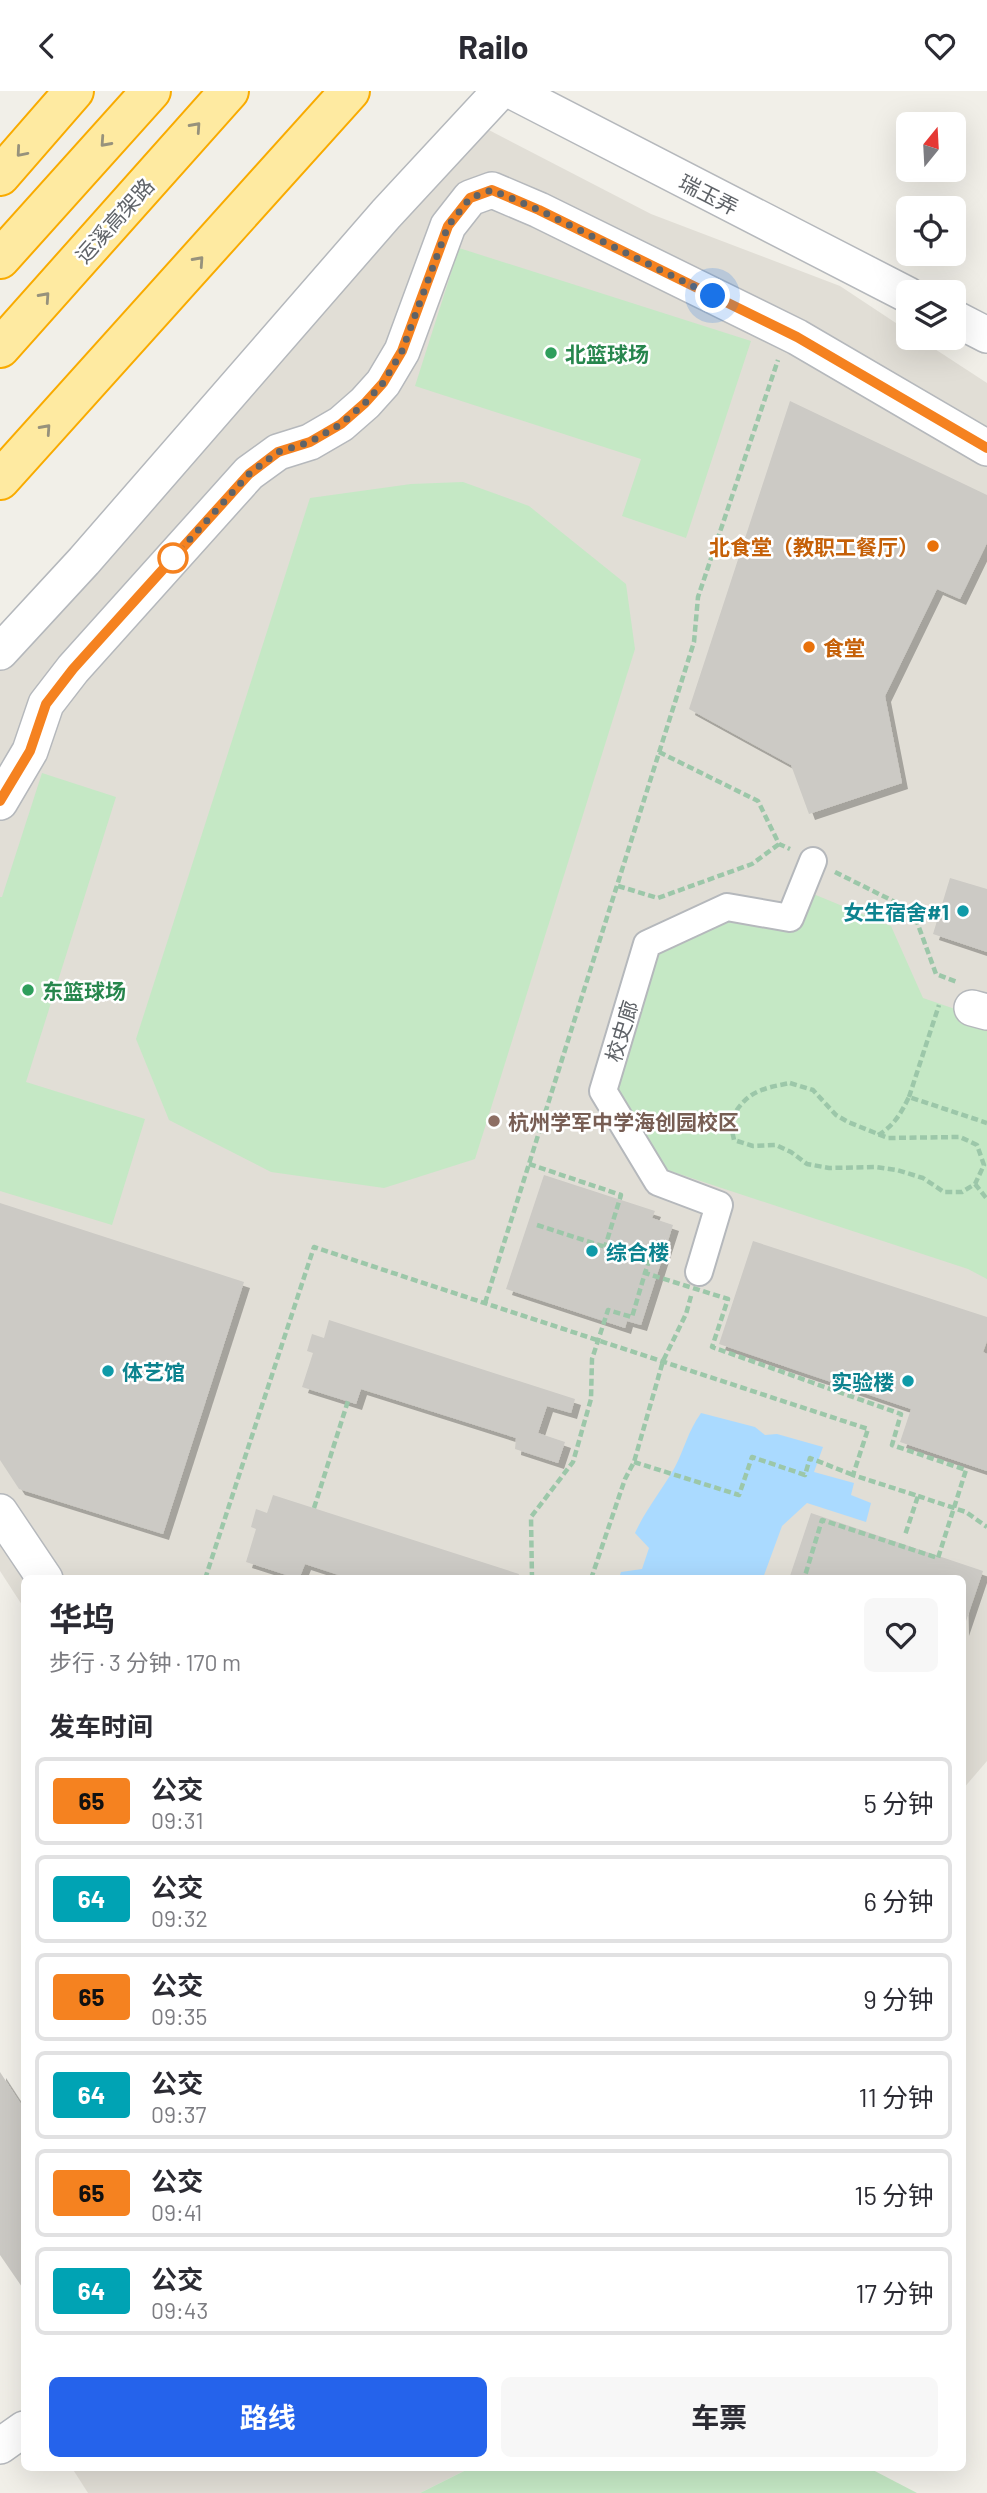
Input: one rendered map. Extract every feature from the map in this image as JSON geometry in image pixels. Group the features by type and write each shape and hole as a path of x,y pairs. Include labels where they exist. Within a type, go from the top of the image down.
{"highway":[{"path":"0,176 74,91"},
{"path":"0,259 151,91"},
{"name":"运溪高架路","path":"0,348 229,91"},
{"path":"0,480 350,91"}],"street":[{"path":"0,652 84,561 386,214 500,91"},
{"name":"瑞玉弄","path":"512,91 896,289"},
{"path":"0,801 30,751 46,704 73,669 249,474 278,452 310,442 341,424 383,383 402,351 448,226 470,198 492,190 788,333 987,448"},
{"path":"966,324 987,335"},
{"name":"校史廊","path":"699,1272 719,1205 658,1182 603,1091 647,944 727,907 790,918 813,861"},
{"path":"0,1512 42,1575"},
{"path":"0,2447 21,2432"}],"path":[{"path":"485,1303 694,642 698,597 788,333"},
{"path":"618,886 658,898 752,864 779,844"},
{"path":"877,1135 899,1117 960,1004 948,978"},
{"path":"790,1083 813,1090 836,1115 877,1135 888,1138 960,1137 977,1145 984,1165 975,1184 962,1192 944,1192 923,1178 897,1170 876,1167 830,1168 807,1164 791,1152 776,1146 753,1146 734,1140 730,1121 738,1107 760,1089 790,1083"},
{"path":"909,1097 987,1122"},
{"path":"529,1164 621,1195 605,1247"},
{"path":"975,1184 987,1199"},
{"path":"532,1575 531,1517 573,1462 591,1398 592,1359 608,1310 632,1318 649,1261 537,1225"},
{"path":"206,1575 314,1247 868,1429 853,1475"},
{"path":"593,1575 625,1479 634,1462 663,1361 686,1314 699,1272"},
{"path":"645,1273 728,1299 712,1347 901,1414 892,1445 966,1470 938,1557 822,1520 805,1575"},
{"path":"314,1508 348,1401"},
{"path":"634,1462 739,1495 752,1457 804,1475 810,1458 966,1512 987,1527"},
{"path":"905,1535 918,1496"}],"shaded area":[{"name":"杭州学军中学海创园校区","path":"485,128 651,214 840,286 896,323 896,350 936,350 987,383 987,1761 966,1786 966,1575 21,1575 21,1603 0,1571 0,671"},
{"path":"74,2471 464,2471 420,2493 88,2493"}],"green space":[{"name":"北篮球场","path":"459,248 751,341 686,538 622,516 641,459 415,386"},
{"path":"463,482 529,506 626,584 635,649 475,1159 384,1188 271,1172 169,1120 136,1039 310,498 411,484"},
{"path":"42,773 116,797 26,1082 145,1119 112,1225 0,1191 0,897"},
{"path":"806,891 891,926 923,998 987,1020 987,1279 968,1269 661,1168 611,1084 653,951 729,914 791,927"},
{"path":"464,2471 875,2471 917,2493 420,2493"}],"water":[{"path":"701,1413 755,1427 765,1435 777,1434 823,1447 814,1472 854,1483 851,1495 871,1503 866,1522 807,1503 782,1526 764,1575 620,1575 621,1572 642,1569 649,1548 635,1533 675,1467"}],"building":[{"name":"食堂","path":"790,401 987,495 987,543 960,599 937,589 885,696 902,783 809,814 791,765 689,709"},
{"name":"女生宿舍#1","path":"950,878 987,889 987,952 933,934"},
{"name":"综合楼","path":"544,1175 655,1211 652,1218 673,1225 641,1325 627,1321 625,1328 506,1289"},
{"name":"体艺馆","path":"0,1203 244,1282 163,1534 19,1489 0,1460"},
{"name":"实验楼","path":"753,1241 987,1317 987,1341 983,1352 987,1354 987,1471 900,1442 911,1409 719,1344"},
{"path":"329,1320 575,1399 571,1413 547,1406 538,1433 565,1442 558,1463 515,1449 516,1438 361,1389 356,1404 302,1387 313,1353 307,1351 312,1334 324,1338"},
{"path":"273,1495 519,1574 339,1575 305,1564 301,1575 287,1575 246,1562 256,1529 251,1527 256,1509 267,1513"},
{"path":"811,1513 983,1571 966,1621 966,1575 790,1575"},
{"path":"0,2072 21,2104 21,2286 0,2255"}],"bus line":[{"name":"65","path":"0,801 30,751 46,704 73,669 249,474 278,452 310,442 341,424 383,383 402,351 448,226 470,198 492,190 539,210 797,337 987,448"}],"place":[{"name":"北篮球场","path":"551,353"},
{"name":"北食堂（教职工餐厅）","path":"933,546"},
{"name":"食堂","path":"809,647"},
{"name":"女生宿舍#1","path":"963,911"},
{"name":"东篮球场","path":"28,990"},
{"name":"杭州学军中学海创园校区","path":"494,1121"},
{"name":"综合楼","path":"592,1251"},
{"name":"体艺馆","path":"108,1371"},
{"name":"实验楼","path":"908,1381"}],"route":[{"path":"173,558 249,474 278,452 310,442 341,424 383,383 402,351 448,226 470,198 492,190 539,210 713,296"}]}
